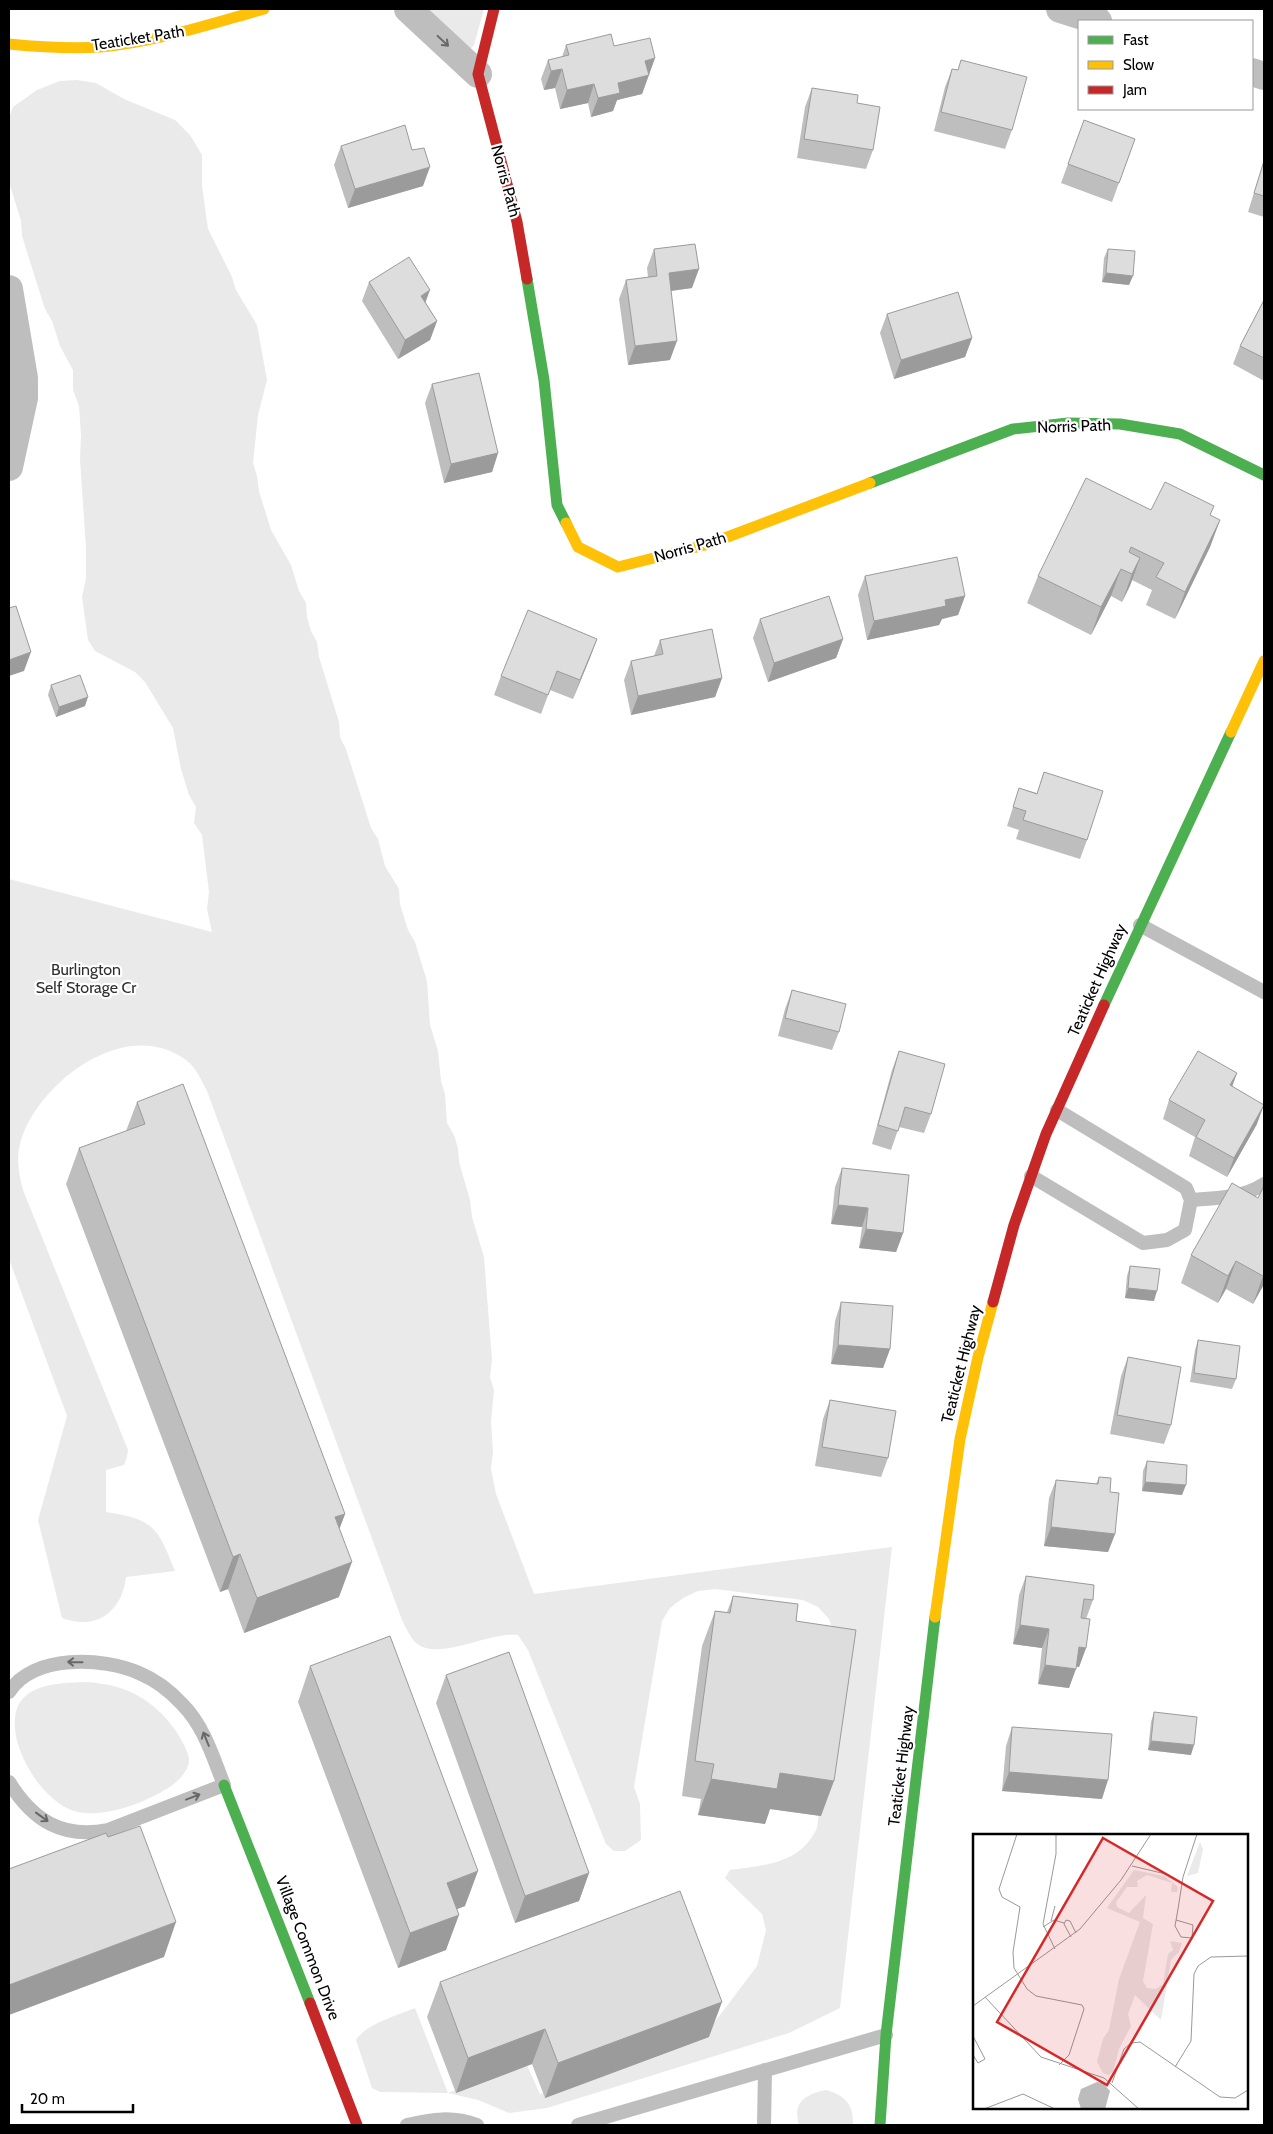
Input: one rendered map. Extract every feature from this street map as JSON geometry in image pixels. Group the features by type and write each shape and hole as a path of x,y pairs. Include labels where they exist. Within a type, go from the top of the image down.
{"street":[{"name":"Teaticket Path","path":"9,44 56,48 114,46 175,35 264,9"},
{"path":"408,9 478,74"},
{"name":"Norris Path","path":"494,9 478,74 517,222 544,380 557,506 578,547 618,567 709,544 1012,429 1068,423 1120,424 1180,434 1264,475"},
{"path":"1060,9 1095,20"},
{"path":"9,289 24,378 24,398 9,467"},
{"name":"Teaticket Highway","path":"880,2125 886,2035 938,1590 960,1439 978,1357 1014,1225 1056,1110 1264,661"},
{"name":"Village Common Drive","path":"224,1785 267,1890 357,2125"}],"lane":[{"path":"1140,926 1264,992"},
{"path":"1031,1176 1143,1242 1167,1240 1185,1230 1192,1200 1186,1188 1056,1110"},
{"path":"1192,1200 1225,1197 1254,1191 1264,1184"},
{"name":"Village Common Drive","path":"9,1692 29,1674 40,1668 66,1662 97,1662 139,1672 165,1688 184,1705 202,1729 224,1785"},
{"path":"9,1782 28,1807 43,1819 58,1828 90,1834 108,1830 224,1785"},
{"path":"578,2125 886,2035"},
{"path":"764,2125 765,2070"},
{"path":"407,2125 447,2118 478,2125"}],"green space":[{"path":"422,9 484,9 474,45 469,50"},
{"name":"Burlington Self Storage Cr","path":"77,80 96,83 124,99 175,120 190,135 202,155 202,186 208,229 232,277 236,290 257,325 267,380 258,415 253,463 259,491 271,530 291,565 299,591 306,603 307,617 317,642 319,657 339,722 340,737 346,749 371,828 378,839 385,866 399,889 400,904 408,930 415,942 427,981 430,1025 438,1051 441,1081 445,1094 447,1123 454,1135 458,1148 459,1162 470,1200 472,1217 484,1257 492,1360 490,1377 494,1390 491,1422 493,1452 491,1469 496,1494 534,1594 892,1547 840,2008 789,2033 547,2108 509,2113 478,2100 448,2093 526,2063 540,2094 705,2032 757,1966 766,1930 762,1914 725,1878 730,1870 769,1864 791,1856 810,1840 817,1828 838,1645 829,1619 818,1607 803,1600 715,1589 698,1591 683,1598 670,1608 662,1621 634,1787 640,1804 641,1840 625,1851 614,1851 606,1844 528,1650 518,1635 493,1637 451,1648 438,1649 426,1648 416,1643 410,1635 402,1620 207,1091 195,1070 186,1060 162,1048 137,1046 111,1051 86,1062 64,1079 44,1099 29,1121 20,1144 18,1167 23,1190 128,1450 124,1465 106,1470 106,1512 135,1518 152,1528 164,1545 175,1571 126,1577 119,1600 113,1609 96,1620 86,1622 62,1618 38,1520 67,1416 9,1259 9,879 212,932 207,909 209,892 202,835 194,823 196,807 189,795 181,769 173,728 145,682 135,672 95,651 88,640 82,597 86,578 86,548 80,459 81,435 79,406 73,390 73,370 60,346 52,321 45,309 22,236 21,221 9,182 9,118 13,107 37,90 60,81"},
{"path":"87,1682 110,1685 128,1691 148,1702 165,1717 179,1735 189,1758 188,1766 180,1779 168,1788 141,1802 108,1812 82,1813 74,1811 61,1805 48,1794 37,1781 19,1748 15,1732 15,1716 20,1702 26,1695 42,1687 60,1683"},
{"path":"415,2008 448,2093 380,2092 372,2088 356,2040 367,2029"},
{"path":"826,2090 833,2092 847,2102 852,2112 853,2125 799,2125 797,2110 802,2100 812,2094"}],"building":[{"path":"611,34 614,46 650,38 655,58 645,61 649,75 618,83 620,93 598,98 594,84 567,90 562,69 551,71 548,60 569,55 566,45"},
{"path":"961,60 1027,77 1012,130 941,112 952,69 958,70"},
{"path":"812,88 858,95 857,103 880,107 873,150 804,139"},
{"path":"1084,120 1135,139 1119,183 1068,164"},
{"path":"405,125 412,150 424,148 430,167 355,189 341,146"},
{"path":"1264,161 1264,196 1254,193"},
{"path":"695,244 699,269 669,273 677,341 635,346 626,280 657,276 654,249"},
{"path":"1108,249 1135,251 1133,276 1106,273"},
{"path":"409,257 430,290 421,296 437,321 405,340 369,282"},
{"path":"958,292 972,338 901,360 887,314"},
{"path":"1264,300 1264,358 1240,346"},
{"path":"479,373 498,453 451,464 432,384"},
{"path":"1086,478 1151,510 1165,482 1214,506 1210,515 1220,520 1185,592 1156,577 1164,563 1131,547 1129,552 1140,558 1132,574 1121,569 1101,607 1038,576"},
{"path":"957,557 965,596 945,600 946,606 874,621 865,576"},
{"path":"829,596 843,639 774,663 760,619"},
{"path":"16,606 31,652 9,660 9,608"},
{"path":"528,610 597,639 580,680 557,671 548,695 501,676"},
{"path":"712,629 722,678 638,696 631,661 663,654 660,640"},
{"path":"80,675 88,697 59,707 51,685"},
{"path":"1044,772 1103,791 1087,840 1023,820 1026,811 1013,807 1019,788 1037,794"},
{"path":"792,990 846,1004 839,1032 785,1018"},
{"path":"899,1051 945,1064 931,1114 905,1107 898,1131 878,1125"},
{"path":"1198,1051 1237,1073 1230,1085 1264,1105 1234,1158 1196,1137 1205,1120 1169,1100"},
{"path":"183,1084 345,1514 335,1517 352,1562 257,1598 240,1554 233,1557 79,1148 145,1124 137,1102"},
{"path":"842,1168 909,1175 903,1233 866,1229 868,1208 838,1205"},
{"path":"1232,1183 1258,1198 1264,1186 1263,1276 1236,1261 1228,1276 1191,1255"},
{"path":"1130,1266 1160,1269 1157,1291 1128,1288"},
{"path":"841,1302 893,1306 890,1349 838,1345"},
{"path":"1198,1340 1240,1346 1236,1379 1194,1373"},
{"path":"1128,1357 1181,1367 1171,1425 1117,1415"},
{"path":"830,1400 896,1411 888,1458 822,1447"},
{"path":"1147,1461 1187,1465 1186,1485 1145,1482"},
{"path":"1099,1477 1111,1478 1110,1492 1119,1493 1115,1534 1051,1527 1056,1480 1098,1484"},
{"path":"1026,1576 1094,1585 1093,1600 1084,1599 1081,1618 1090,1619 1086,1648 1079,1647 1076,1669 1045,1665 1049,1629 1020,1625"},
{"path":"733,1596 798,1604 796,1621 856,1630 834,1781 780,1773 777,1789 711,1779 714,1764 695,1761 715,1611 730,1613"},
{"path":"390,1636 478,1871 447,1883 459,1915 410,1933 310,1666"},
{"path":"509,1652 589,1873 525,1896 446,1675"},
{"path":"1154,1712 1197,1717 1194,1745 1151,1741"},
{"path":"1012,1727 1112,1734 1108,1780 1009,1772"},
{"path":"140,1826 176,1922 9,1985 9,1869 106,1833 108,1837"},
{"path":"680,1891 722,2002 558,2063 545,2029 468,2058 440,1982"}],"traffic: fast":[{"path":"527,279 544,380 557,505 566,523"},
{"path":"870,483 1013,429 1068,423 1120,424 1180,434 1264,475"},
{"path":"1104,1005 1231,732"},
{"path":"880,2125 886,2035 935,1617"},
{"path":"224,1785 310,2003"}],"traffic: slow":[{"path":"9,44 78,48 122,45 183,32 264,9"},
{"path":"566,523 578,547 618,567 709,544 870,483"},
{"path":"1231,732 1264,661"},
{"path":"935,1617 960,1439 978,1357 993,1302"}],"traffic: jam":[{"path":"494,9 478,74 517,222 527,279"},
{"path":"993,1302 1014,1225 1046,1134 1104,1005"},
{"path":"310,2003 357,2125"}]}
